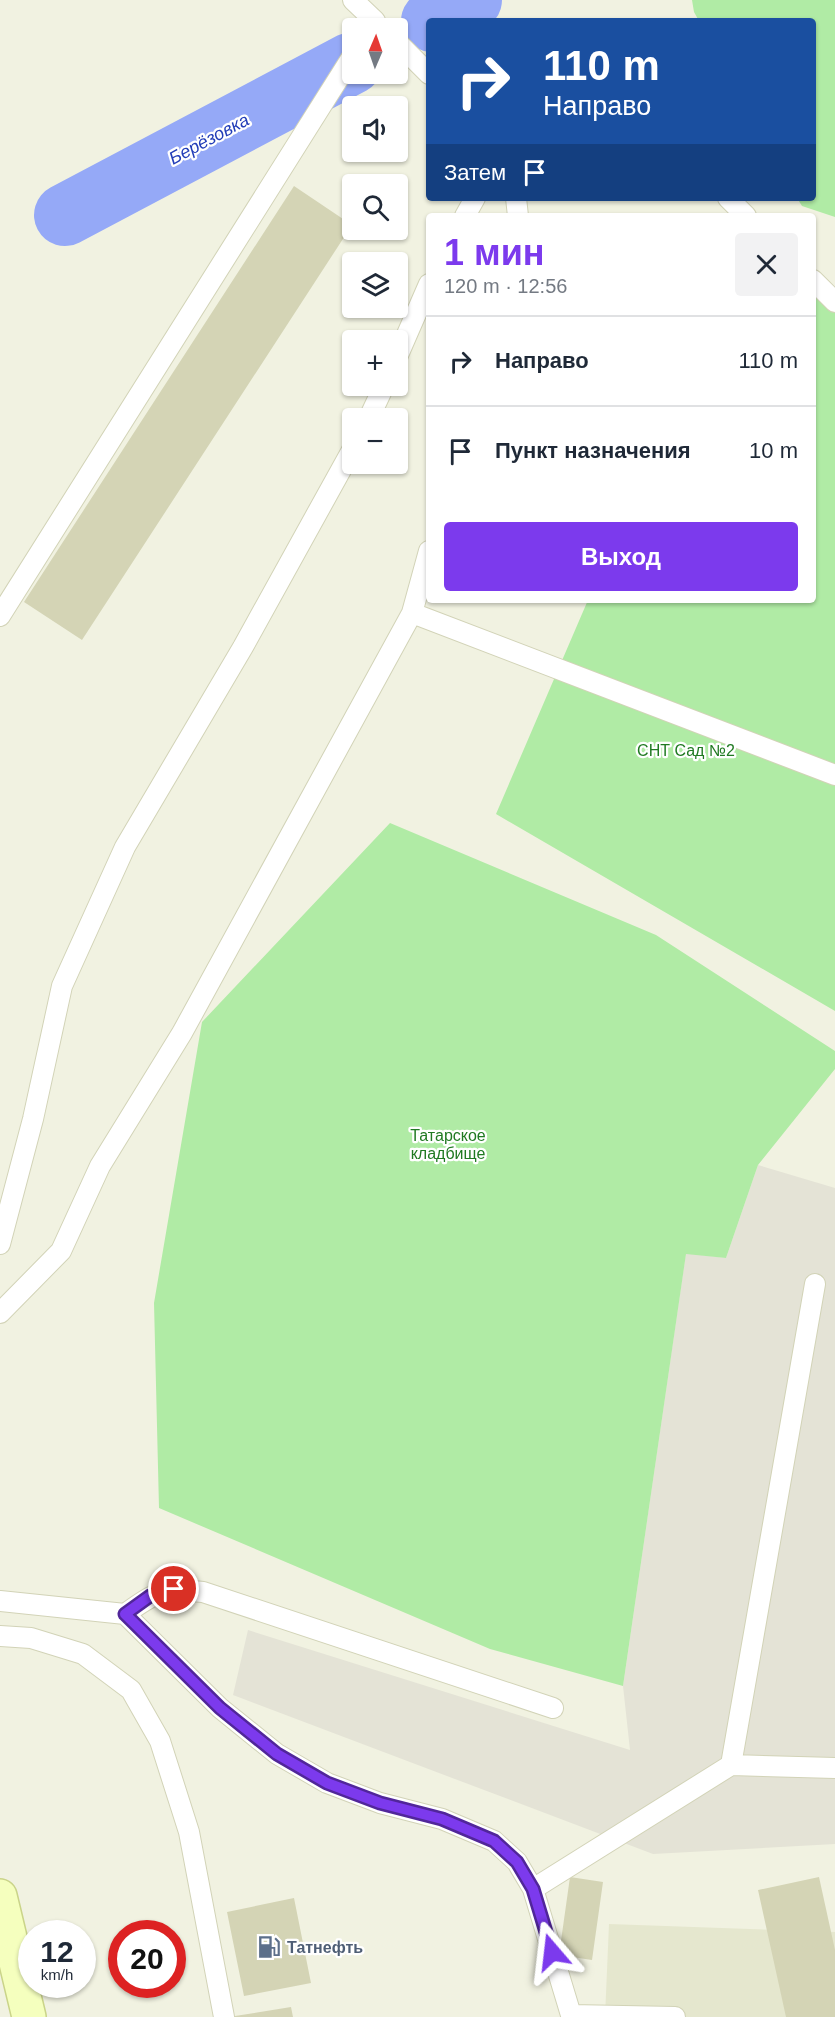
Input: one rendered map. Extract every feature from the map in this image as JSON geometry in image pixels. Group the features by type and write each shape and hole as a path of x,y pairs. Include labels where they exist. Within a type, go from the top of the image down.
{"main road":[{"path":"0,1896 29,2017"}],"lane":[{"path":"353,0 369,18"},
{"path":"408,53 426,71"},
{"path":"0,616 342,73"},
{"path":"731,201 743,213"},
{"path":"816,283 835,302"},
{"path":"408,332 426,292"},
{"path":"0,1245 33,1119 62,986 125,847 243,647 342,468"},
{"path":"0,1313 61,1251 100,1166 182,1033 412,613 426,562"},
{"path":"412,613 835,775"},
{"path":"732,1766 815,1284"},
{"path":"125,1614 158,1593 174,1589 203,1592 553,1708"},
{"path":"0,1601 125,1614 220,1708 277,1754 327,1783 380,1803 442,1819 494,1841 517,1862 533,1889 571,2016 675,2017"},
{"path":"0,1636 30,1638 83,1654 131,1690 160,1742 189,1832 224,2017"},
{"path":"533,1889 732,1766 835,1768"}],"shaded area":[{"path":"758,1165 835,1188 835,1844 653,1854 233,1695 248,1630 630,1750 623,1686 686,1253 726,1258"},
{"path":"609,1924 835,1932 835,2017 605,2017"}],"green space":[{"path":"692,0 835,0 835,217 802,206 799,201 816,201 816,18 697,18"},
{"name":"СНТ Сад №2","path":"816,285 835,295 835,1011 496,814 587,603 816,603"},
{"name":"Татарское кладбище","path":"390,823 656,935 835,1051 835,1069 758,1165 726,1258 686,1254 623,1686 490,1649 159,1508 154,1303 202,1022"}],"building":[{"path":"294,186 342,218 342,240 82,640 24,602"},
{"path":"570,1877 603,1882 592,1960 559,1955"},
{"path":"819,1877 835,1950 835,2017 786,2017 758,1890"},
{"name":"Татнефть","path":"294,1898 311,1983 244,1996 227,1912"},
{"path":"291,2007 293,2017 235,2017 235,2016"}],"waterway":[{"name":"Берёзовка","path":"438,18 471,0"},
{"name":"Берёзовка","path":"65,215 342,68"}],"place":[{"name":"Татнефть","path":"269,1947"}],"route":[{"path":"174,1589 150,1596 125,1614 220,1708 277,1754 327,1783 380,1803 442,1819 494,1841 517,1862 533,1889 552,1952"}]}
